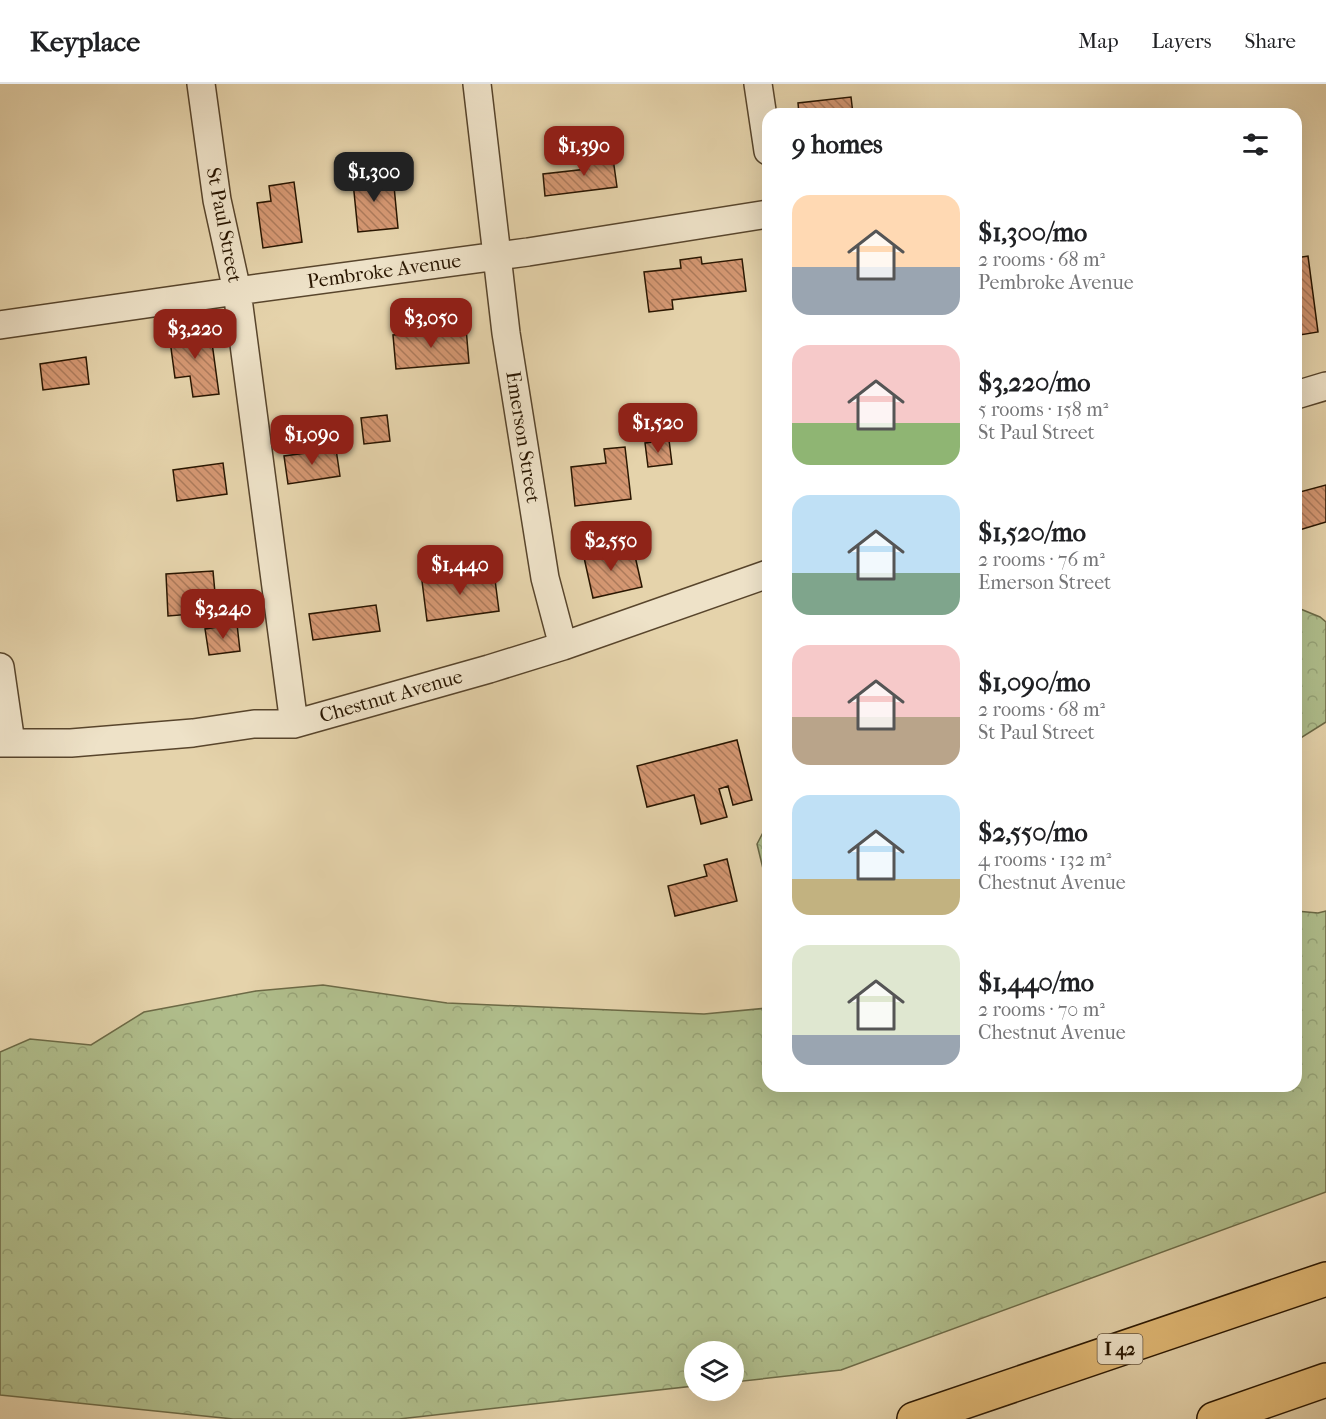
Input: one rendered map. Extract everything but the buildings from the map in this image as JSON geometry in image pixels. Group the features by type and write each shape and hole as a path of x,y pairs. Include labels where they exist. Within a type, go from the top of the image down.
{"highway":[{"name":"I 42","path":"914,1419 1326,1279"},
{"path":"1214,1419 1326,1380"}],"street":[{"name":"St Paul Street","path":"201,84 217,200 237,291 294,724"},
{"name":"Emerson Street","path":"477,84 506,333 545,578 563,646"},
{"path":"758,84 762,111"},
{"name":"Pembroke Avenue","path":"0,326 662,232 762,215"},
{"path":"1302,393 1326,386"},
{"name":"Chestnut Avenue","path":"6,743 71,743 194,734 254,724 294,724 563,646 762,576"},
{"path":"0,667 6,743"}],"green space":[{"path":"1302,610 1326,622 1326,722 1302,737"},
{"path":"762,834 762,865 757,844"},
{"path":"1326,911 1326,1192 841,1370 744,1381 744,1341 684,1341 684,1387 399,1419 233,1419 0,1395 0,1052 30,1039 91,1045 144,1012 256,991 323,985 447,1003 704,1014 762,1009 762,1092 1302,1092 1302,912 1318,913"}]}
